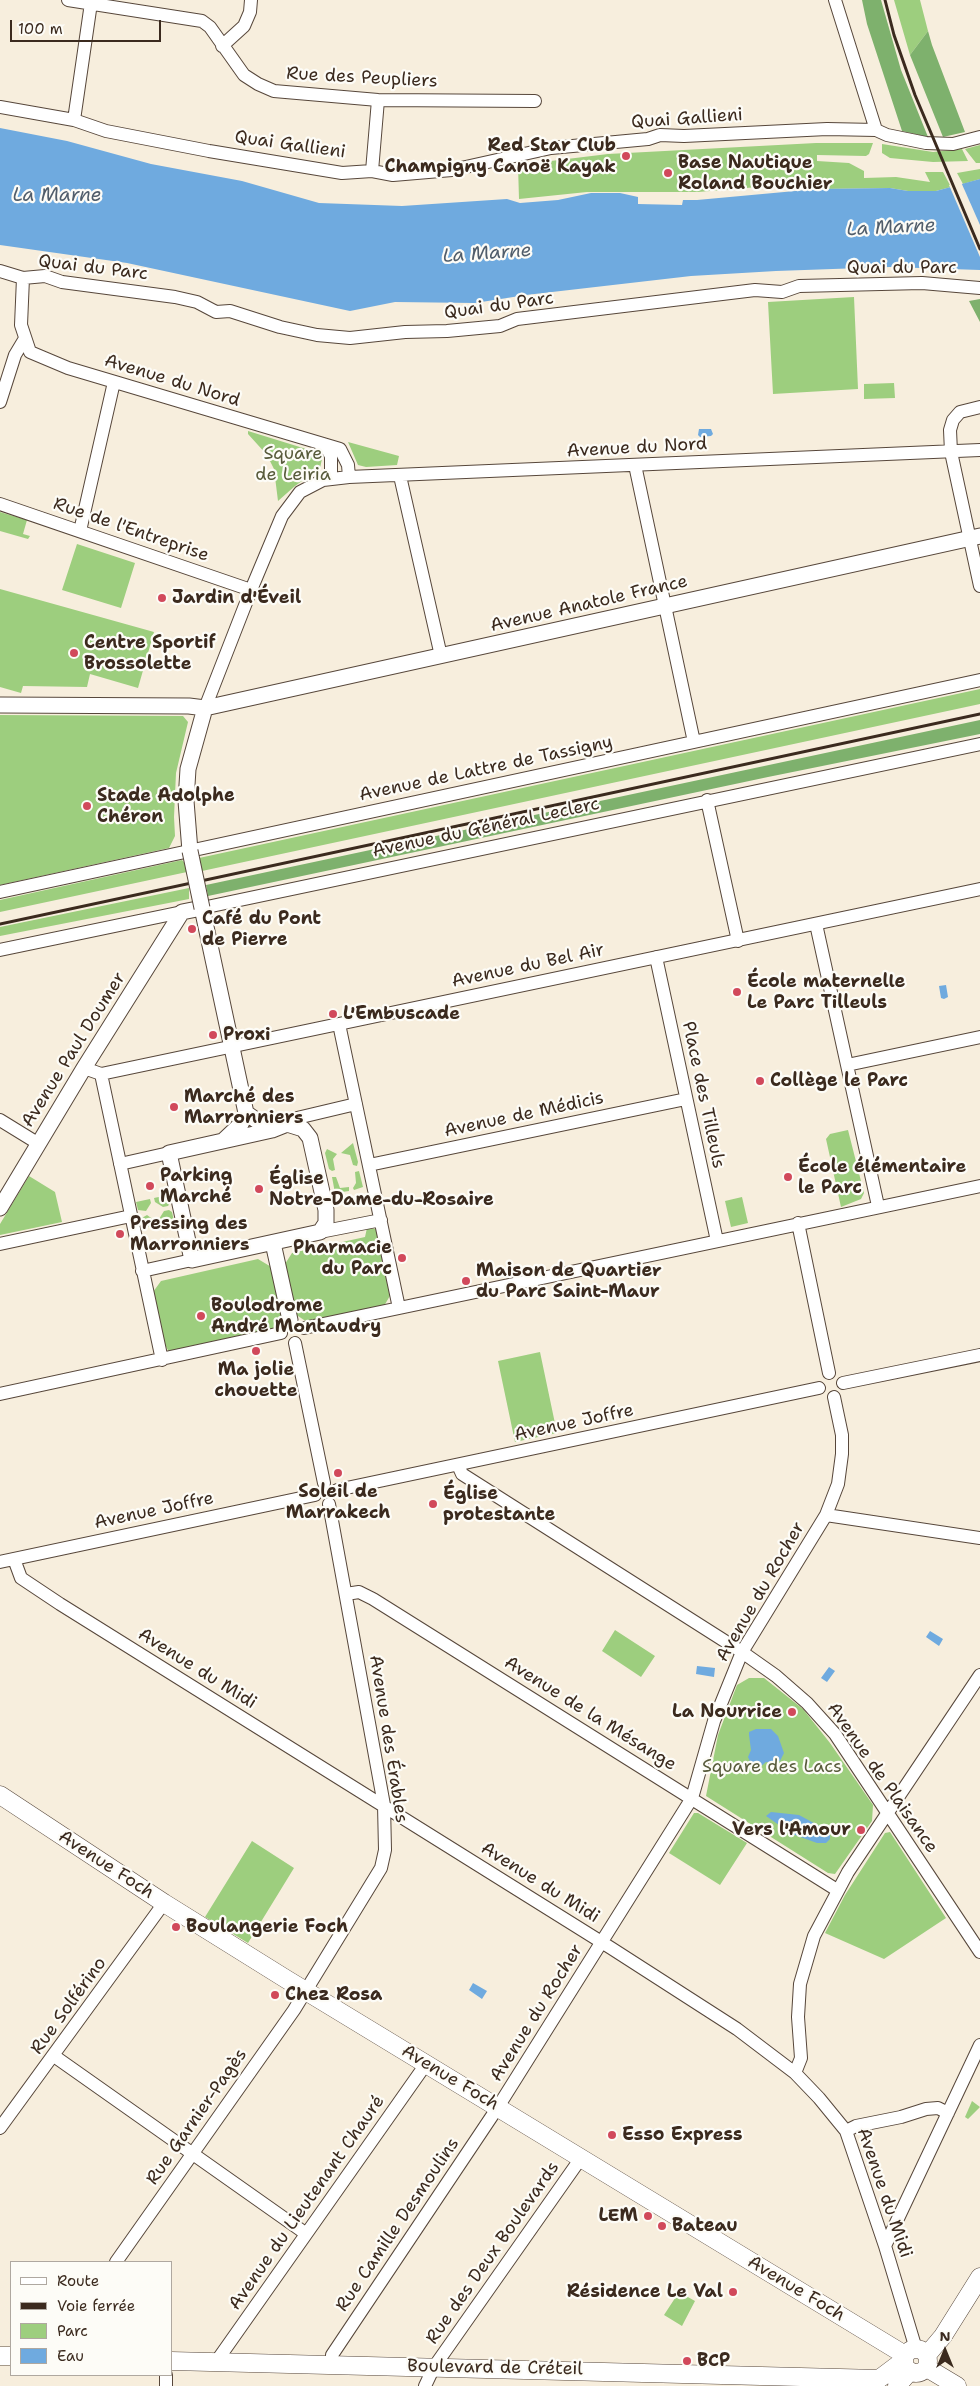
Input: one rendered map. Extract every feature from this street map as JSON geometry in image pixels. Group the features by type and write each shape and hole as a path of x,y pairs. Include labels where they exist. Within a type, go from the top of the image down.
{"main road":[{"name":"Avenue Foch","path":"2,1799 306,1991 957,2386"},
{"name":"Boulevard de Créteil","path":"172,2361 434,2367 887,2384 943,2336 980,2277"}],"street":[{"name":"Rue des Peupliers","path":"68,0 149,6 202,21 210,27 244,75 274,91 378,100 535,101"},
{"path":"222,46 244,26 250,12 251,0"},
{"path":"835,0 876,130"},
{"path":"74,120 91,3"},
{"path":"372,171 378,100"},
{"name":"Quai Gallieni","path":"0,107 38,116 74,120 106,131 209,151 342,173 372,171 393,175 452,170 551,148 648,139 660,135 684,136 827,129 876,130 887,135 926,143 953,144 980,137"},
{"name":"Quai du Parc","path":"0,271 23,278 45,276 62,282 175,297 198,302 216,312 230,311 280,327 317,335 350,338 405,332 446,332 500,326 517,319 755,290 782,292 799,286 922,283 980,288"},
{"path":"0,402 15,355 24,340 21,325 23,278"},
{"name":"Avenue du Nord","path":"24,340 30,352 68,368 340,449 348,465 349,477 980,450"},
{"path":"80,531 114,382"},
{"path":"980,407 960,412 953,420 950,430 951,452 975,537 980,586"},
{"path":"318,442 327,449 331,456 331,478"},
{"path":"635,465 694,742"},
{"path":"400,476 441,656"},
{"path":"223,1142 241,1124 246,1113 190,851 186,801 188,769 205,708 251,590 289,504 300,492 323,480 349,477"},
{"name":"Rue de l'Entreprise","path":"0,504 251,590"},
{"name":"Avenue Anatole France","path":"0,705 189,706 205,708 975,537"},
{"name":"Avenue de Lattre de Tassigny","path":"0,892 980,680"},
{"name":"Avenue du Général Leclerc","path":"0,950 980,744"},
{"path":"707,800 738,941"},
{"name":"Avenue du Bel Air","path":"101,1074 980,889"},
{"name":"Avenue Paul Doumer","path":"0,1208 84,1068 182,912"},
{"path":"816,924 878,1206"},
{"name":"Place des Tilleuls","path":"656,957 717,1241"},
{"path":"338,1024 399,1308"},
{"path":"847,1065 980,1037"},
{"path":"84,1068 101,1074 162,1360"},
{"name":"Avenue de Médicis","path":"369,1165 686,1099"},
{"path":"120,1164 272,1130 296,1118 356,1104"},
{"path":"246,1113 256,1120 304,1129 310,1138 326,1210 326,1223 320,1232"},
{"path":"0,1120 39,1144"},
{"path":"169,1153 192,1260"},
{"path":"304,1328 980,1186"},
{"path":"0,1244 130,1216"},
{"path":"142,1271 381,1220"},
{"path":"798,1223 829,1373"},
{"path":"273,1243 290,1320"},
{"path":"290,1320 300,1322 304,1328 301,1339 294,1343 284,1340 281,1333 284,1323 290,1320"},
{"path":"0,1394 281,1333"},
{"path":"294,1343 324,1483"},
{"path":"843,1383 980,1355"},
{"path":"829,1373 839,1376 843,1383 840,1394 834,1397 823,1395 818,1388 820,1380 829,1373"},
{"name":"Avenue Joffre","path":"337,1490 458,1466 818,1388"},
{"name":"Avenue du Rocher","path":"498,2107 692,1798 714,1721 742,1652 826,1515 838,1484 842,1454 842,1436 834,1397"},
{"name":"Avenue de Plaisance","path":"458,1466 462,1474 742,1652 776,1676 807,1703 835,1734 980,1952"},
{"path":"324,1483 332,1484 337,1490 335,1501 329,1504 322,1504 316,1495 318,1487 324,1483"},
{"name":"Avenue Joffre","path":"0,1562 316,1495"},
{"name":"Avenue des Érables","path":"306,1991 380,1868 385,1850 384,1805 329,1504"},
{"path":"826,1515 980,1538"},
{"name":"Avenue du Midi","path":"14,1559 21,1578 60,1604 602,1942 737,2029 795,2073 819,2098 846,2131 885,2246 915,2360"},
{"name":"Avenue de la Mésange","path":"346,1594 360,1592 373,1599 837,1890"},
{"path":"795,2073 801,2058 798,2016 800,1984 814,1936 837,1890 980,1675"},
{"name":"Rue Solférino","path":"0,2128 164,1903"},
{"name":"Rue Garnier-Pagès","path":"117,2261 306,1991"},
{"path":"885,2246 980,2045"},
{"path":"54,2056 306,2233"},
{"name":"Avenue du Lieutenant Chauré","path":"216,2362 426,2064"},
{"name":"Rue Camille Desmoulins","path":"332,2365 332,2355 498,2107"},
{"path":"846,2131 856,2126 901,2117 926,2109 938,2108 948,2113"},
{"name":"Rue des Deux Boulevards","path":"426,2386 434,2367 581,2158"}],"green space":[{"path":"862,0 881,0 901,70 928,137 902,131 867,24"},
{"path":"894,0 920,0 928,31 910,55"},
{"path":"928,31 965,132 943,137 910,55"},
{"name":"Base Nautique Roland Bouchier","path":"816,143 873,143 869,154 866,156 817,155 817,161 849,163 864,171 864,178 896,177 930,182 925,172 943,172 951,187 936,191 908,191 890,188 821,189 818,182 698,192 587,192 519,199 518,165 608,154"},
{"path":"882,144 933,152 962,149 968,161 933,162 890,158 882,153"},
{"path":"980,145 980,163 976,163 965,149"},
{"path":"980,169 980,179 963,184 957,173"},
{"path":"854,297 858,389 773,394 768,302"},
{"path":"980,299 980,322 969,301"},
{"path":"894,383 895,398 864,399 864,384"},
{"name":"Square de Leiria","path":"248,431 316,452 321,455 322,459 320,468 278,501 274,469 267,455 248,434"},
{"name":"Square de Leiria","path":"348,442 399,456 397,465 366,467 358,465"},
{"path":"0,512 27,520 23,534 30,536 28,539 0,531"},
{"path":"77,544 135,563 121,608 62,590"},
{"name":"Centre Sportif Brossolette","path":"0,589 154,632 138,688 90,674 87,687 23,686 21,693 0,687"},
{"path":"980,689 980,704 202,871 199,858"},
{"name":"Stade Adolphe Chéron","path":"0,715 183,716 188,722 176,773 175,836 169,848 0,885"},
{"path":"980,720 980,734 208,896 206,885"},
{"path":"182,860 185,863 187,872 0,912 0,900"},
{"path":"189,888 189,899 0,936 0,927"},
{"path":"848,1130 864,1193 861,1199 841,1207 826,1139 830,1134"},
{"path":"353,1143 358,1162 357,1166 353,1165 350,1155 341,1153"},
{"path":"327,1149 337,1154 333,1159 335,1170 332,1171 329,1169 325,1153"},
{"path":"359,1171 363,1187 354,1190 353,1188 356,1183 355,1172"},
{"path":"29,1176 55,1192 62,1222 0,1235 0,1224"},
{"path":"332,1177 336,1177 340,1188 349,1187 349,1191 335,1193"},
{"path":"168,1195 170,1203 168,1206 163,1207 155,1202 154,1198"},
{"path":"742,1197 748,1223 731,1227 725,1201"},
{"path":"150,1199 151,1203 146,1211 138,1210 136,1202"},
{"path":"169,1210 172,1212 174,1221 160,1224 159,1219 164,1211"},
{"path":"147,1215 154,1220 155,1225 142,1228 140,1219"},
{"path":"367,1228 377,1229 391,1294 384,1306 307,1322 295,1314 285,1264 292,1253 365,1237"},
{"path":"258,1259 273,1268 283,1316 274,1329 169,1352 165,1345 153,1292 161,1281"},
{"path":"540,1352 557,1433 515,1442 498,1361"},
{"path":"615,1630 655,1656 641,1677 602,1651"},
{"name":"Square des Lacs","path":"749,1678 764,1678 803,1709 830,1743 873,1805 872,1821 835,1874 828,1873 706,1796 718,1735 737,1685"},
{"path":"694,1813 698,1813 747,1843 720,1885 669,1853"},
{"path":"890,1832 946,1918 884,1959 825,1933 845,1895 885,1833"},
{"path":"252,1841 294,1868 248,1943 205,1917"},
{"path":"972,2101 980,2107 968,2119 965,2117"},
{"path":"679,2292 695,2301 682,2326 664,2315"}],"water":[{"name":"La Marne","path":"0,128 67,141 151,164 242,181 319,203 402,206 507,199 520,203 558,200 591,193 620,193 638,197 638,204 682,205 683,200 817,189 890,188 908,191 936,191 980,179 980,270 890,267 691,276 526,295 475,303 395,302 350,311 127,263 0,245"},
{"path":"699,429 711,429 713,434 700,437 698,435"},
{"path":"946,985 948,997 944,999 941,998 939,986"},
{"path":"930,1631 943,1639 939,1646 926,1637"},
{"path":"697,1666 715,1668 714,1677 696,1674"},
{"path":"829,1667 835,1671 827,1682 821,1678"},
{"path":"756,1729 771,1729 778,1736 784,1753 780,1761 766,1762 759,1768 752,1766 748,1757 751,1750 749,1732"},
{"path":"771,1812 799,1815 825,1829 830,1834 830,1839 826,1843 817,1843 792,1834 766,1816"},
{"path":"473,1983 487,1991 482,1999 469,1990"}],"pier":[{"path":"961,182 980,225 980,257 949,185"}],"railway":[{"path":"885,0 894,35 915,95 980,249"},
{"path":"0,924 980,714"}],"place":[{"name":"Red Star Club Champigny Canoë Kayak","path":"626,156"},
{"name":"Base Nautique Roland Bouchier","path":"668,173"},
{"name":"Jardin d'Éveil","path":"162,598"},
{"name":"Centre Sportif Brossolette","path":"74,653"},
{"name":"Stade Adolphe Chéron","path":"87,806"},
{"name":"Café du Pont de Pierre","path":"192,929"},
{"name":"École maternelle Le Parc Tilleuls","path":"737,992"},
{"name":"L'Embuscade","path":"333,1014"},
{"name":"Proxi","path":"213,1035"},
{"name":"Collège le Parc","path":"760,1081"},
{"name":"Marché des Marronniers","path":"174,1107"},
{"name":"École élémentaire le Parc","path":"788,1177"},
{"name":"Parking Marché","path":"150,1186"},
{"name":"Église Notre-Dame-du-Rosaire","path":"259,1189"},
{"name":"Pressing des Marronniers","path":"120,1234"},
{"name":"Pharmacie du Parc","path":"402,1258"},
{"name":"Maison de Quartier du Parc Saint-Maur","path":"466,1281"},
{"name":"Boulodrome André Montaudry","path":"201,1316"},
{"name":"Ma jolie chouette","path":"256,1351"},
{"name":"Soleil de Marrakech","path":"338,1473"},
{"name":"Église protestante","path":"433,1504"},
{"name":"La Nourrice","path":"792,1712"},
{"name":"Vers l'Amour","path":"861,1830"},
{"name":"Boulangerie Foch","path":"176,1927"},
{"name":"Chez Rosa","path":"275,1995"},
{"name":"Esso Express","path":"612,2135"},
{"name":"LEM","path":"648,2216"},
{"name":"Bateau","path":"662,2226"},
{"name":"Résidence Le Val","path":"733,2292"},
{"name":"BCP","path":"687,2361"}]}
